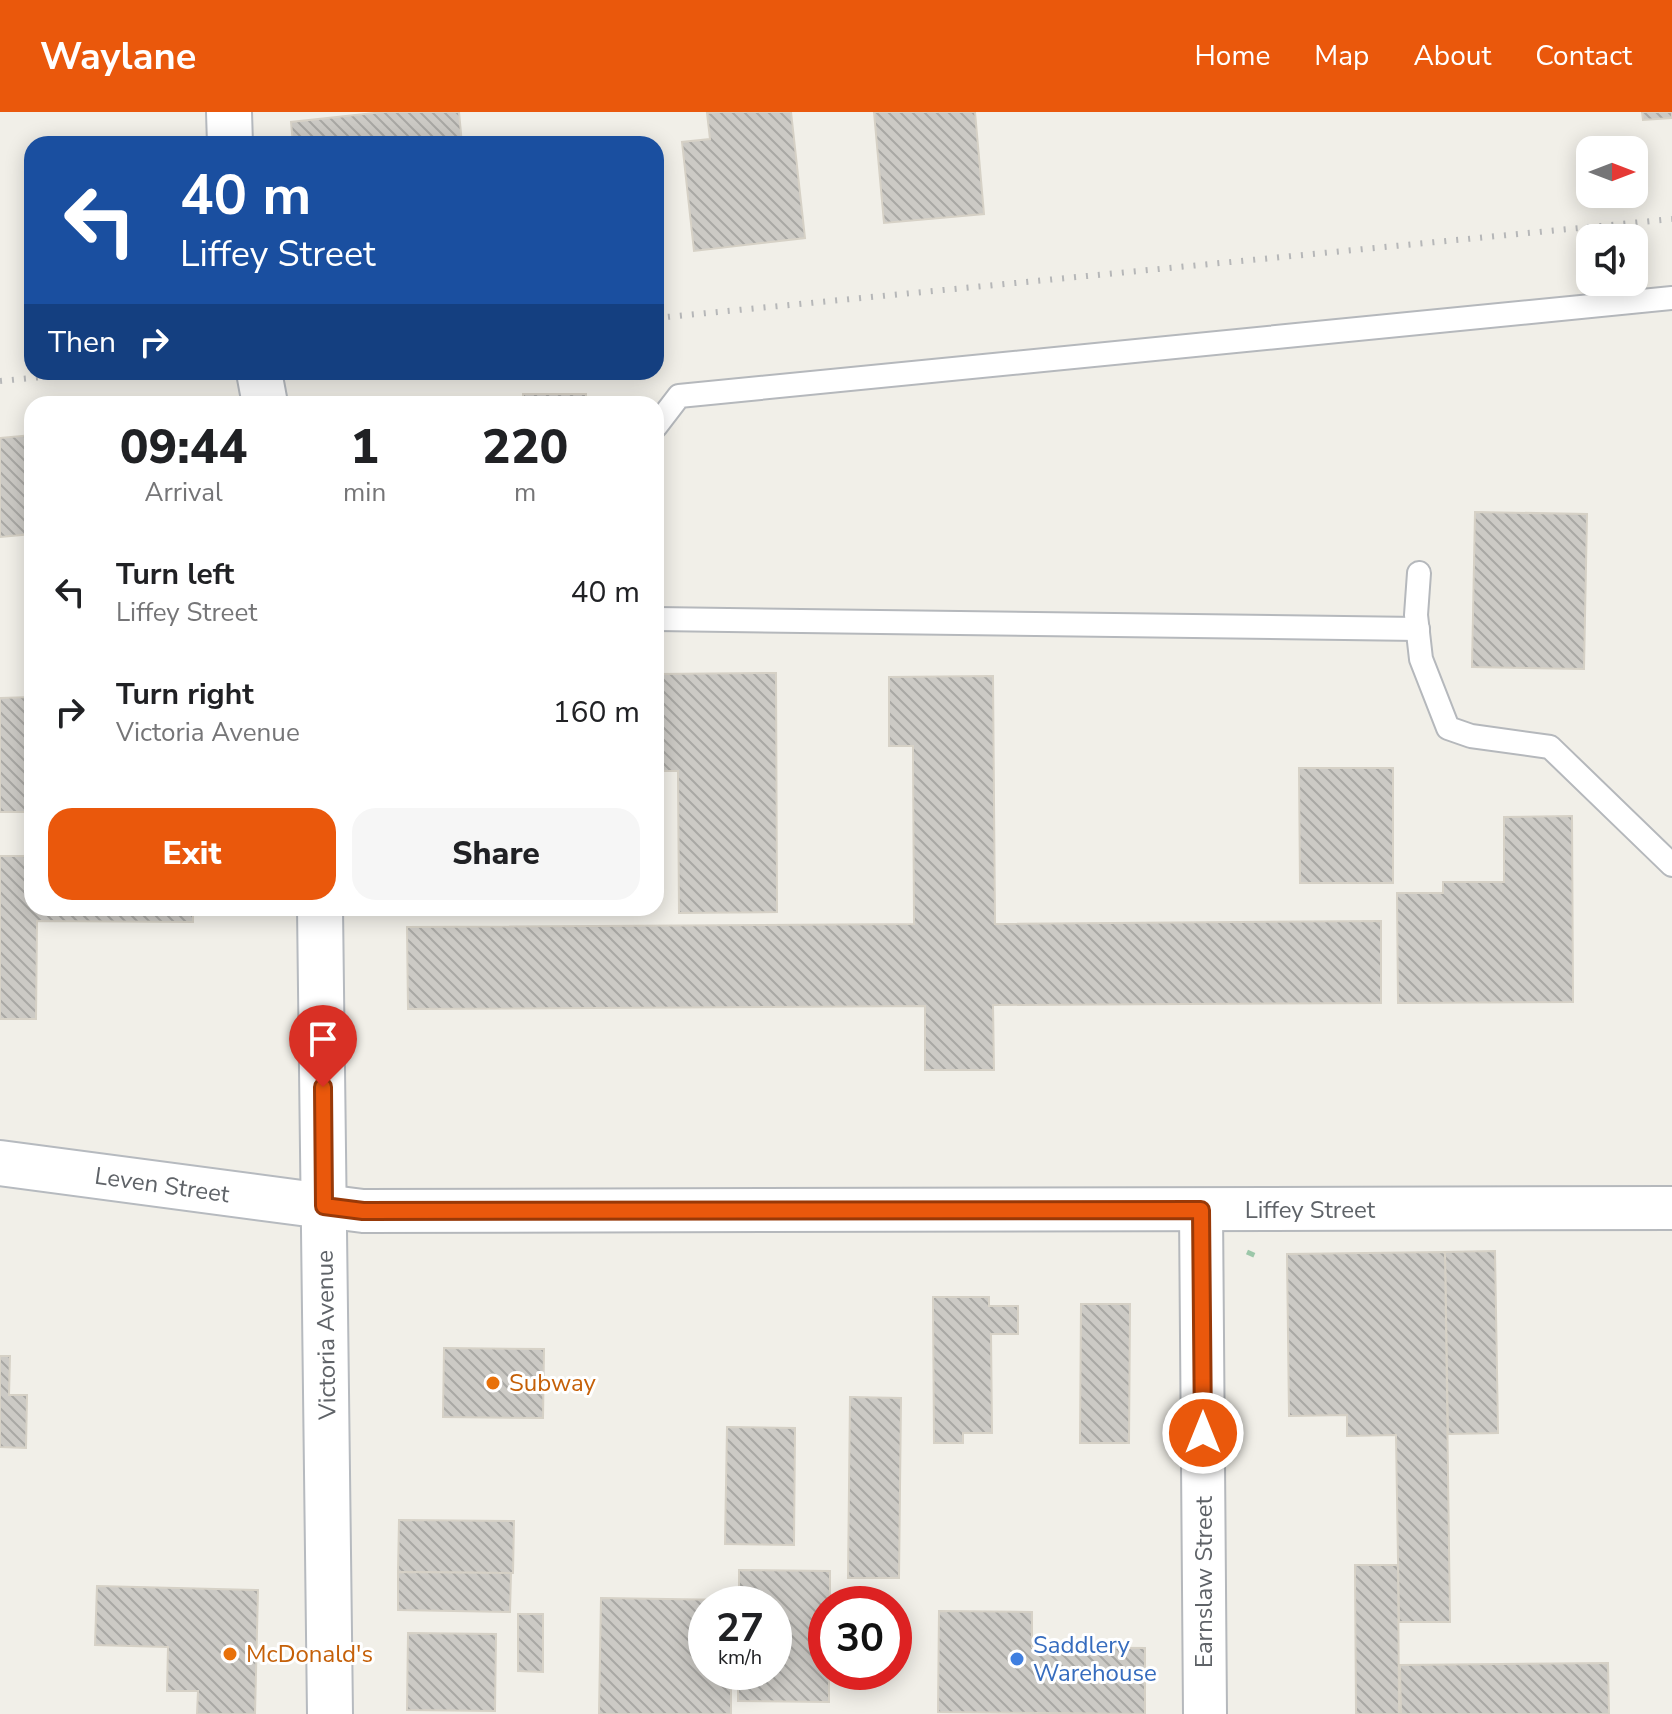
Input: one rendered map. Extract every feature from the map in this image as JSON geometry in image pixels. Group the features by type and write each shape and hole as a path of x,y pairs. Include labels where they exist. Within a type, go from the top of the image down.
{"main road":[{"path":"229,112 230,136"},
{"name":"Victoria Avenue","path":"320,916 330,1714"},
{"name":"Leven Street","path":"0,1163 324,1206"}],"street":[{"name":"Liffey Street","path":"324,1206 363,1211 1672,1208"},
{"name":"Earnslaw Street","path":"1201,1210 1205,1714"}],"lane":[{"path":"664,416 679,396 1672,298"},
{"path":"1419,573 1416,615 1421,659 1448,728 1471,736 1550,747 1672,865"},
{"path":"664,619 1418,629"}],"path":[{"path":"1247,1252 1256,1256"}],"building":[{"path":"383,112 459,112 461,136 292,136 291,122"},
{"path":"791,112 805,238 694,251 682,142 710,139 707,113"},
{"path":"874,112 975,112 984,214 884,223"},
{"path":"1642,112 1672,112 1672,118 1643,120"},
{"path":"523,394 586,394 586,396"},
{"path":"24,436 24,535 0,537 0,438"},
{"path":"1475,512 1587,514 1584,669 1472,667"},
{"path":"776,673 777,912 679,913 678,771 664,771 664,674"},
{"path":"993,676 995,924 1381,921 1381,1003 993,1005 994,1070 925,1070 925,1006 408,1009 407,927 914,924 913,746 889,746 889,677"},
{"path":"24,697 24,812 0,812 0,698"},
{"path":"1299,768 1393,768 1393,883 1300,883"},
{"path":"1572,816 1573,1002 1398,1003 1397,893 1443,893 1443,882 1504,882 1504,817"},
{"path":"0,856 24,856 24,916 193,916 193,922 37,921 36,1019 0,1019"},
{"path":"1495,1251 1498,1433 1448,1434 1445,1252"},
{"path":"1445,1252 1450,1622 1399,1622 1396,1435 1347,1436 1347,1415 1289,1416 1287,1254"},
{"path":"933,1297 989,1297 989,1306 1018,1306 1018,1334 991,1334 992,1433 963,1433 963,1443 934,1443"},
{"path":"1081,1304 1130,1304 1129,1443 1080,1443"},
{"name":"Subway","path":"444,1348 544,1349 543,1418 443,1417"},
{"path":"0,1356 10,1356 9,1395 27,1395 26,1448 0,1447"},
{"path":"850,1397 901,1398 899,1578 848,1578"},
{"path":"727,1427 795,1428 794,1545 725,1544"},
{"path":"399,1520 514,1521 513,1573 398,1572"},
{"path":"1355,1565 1398,1565 1399,1714 1356,1714"},
{"path":"739,1570 830,1571 830,1586 808,1586 808,1690 829,1690 829,1702 738,1701 738,1690 792,1690 792,1586 739,1586"},
{"path":"398,1572 511,1573 510,1612 398,1610"},
{"path":"97,1586 258,1590 255,1714 197,1714 198,1691 167,1691 168,1647 95,1645"},
{"path":"601,1598 688,1599 688,1690 731,1690 731,1714 599,1714"},
{"path":"939,1611 1032,1612 1032,1647 1145,1648 1145,1714 938,1712"},
{"path":"518,1614 543,1614 543,1672 518,1671"},
{"path":"408,1633 496,1634 495,1711 407,1710"},
{"path":"1608,1663 1609,1714 1401,1714 1400,1665"}],"railway":[{"path":"664,317 1672,219"},
{"path":"0,381 24,379"}],"place":[{"name":"Subway","path":"493,1383"},
{"name":"McDonald's","path":"230,1654"},
{"name":"Saddlery Warehouse","path":"1017,1659"}],"route":[{"path":"323,1087 324,1206 363,1211 1201,1210 1203,1433"}]}
